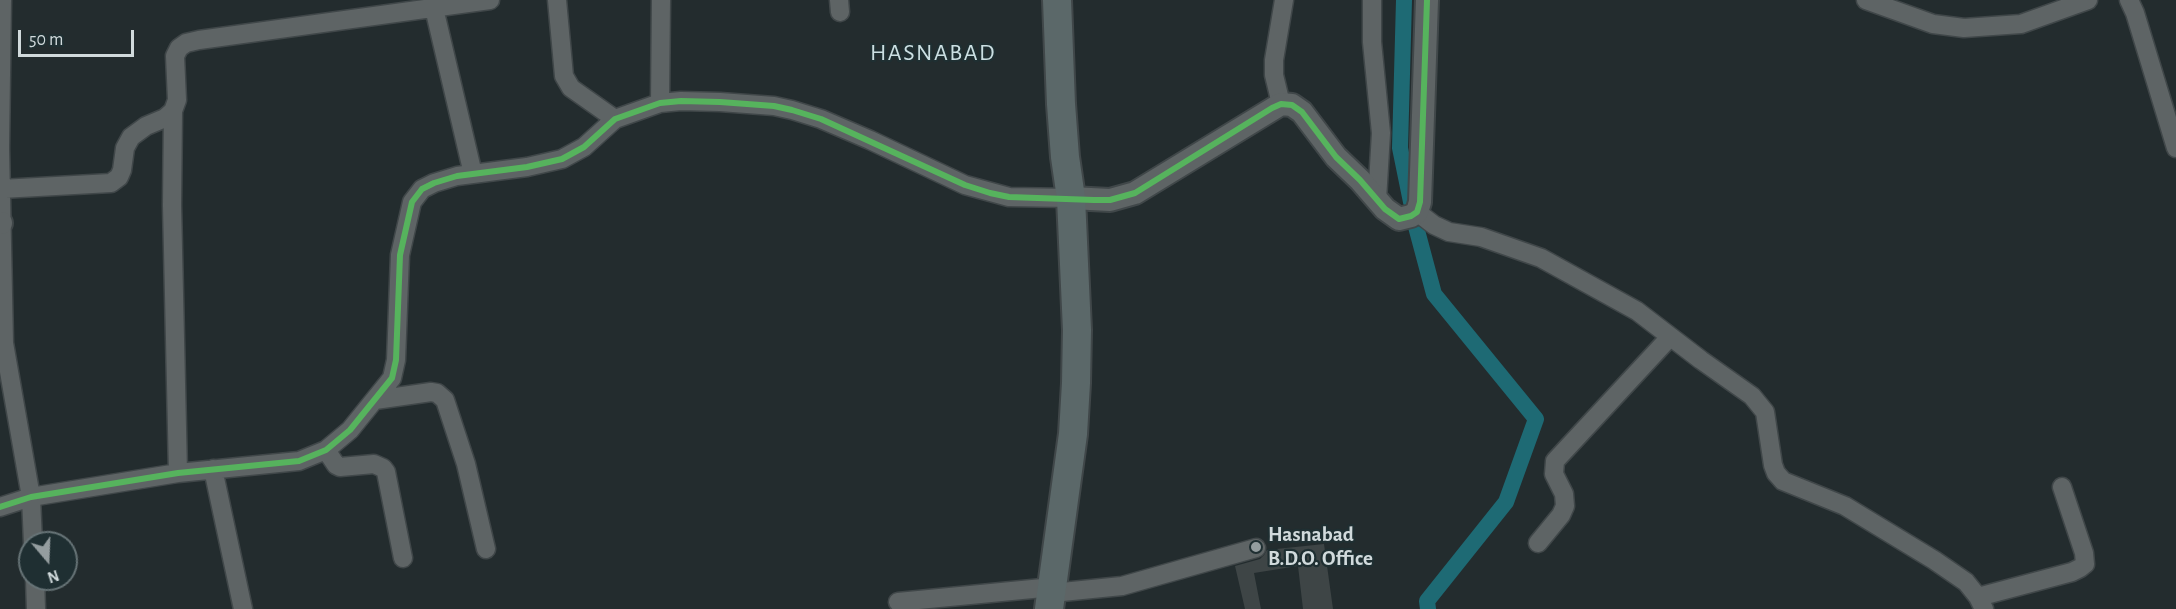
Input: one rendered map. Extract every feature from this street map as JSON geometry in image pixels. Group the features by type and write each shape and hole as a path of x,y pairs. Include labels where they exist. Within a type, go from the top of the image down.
{"main road":[{"path":"1051,596 1073,434 1077,330 1071,198 1061,104 1057,0"}],"street":[{"path":"2,0 2,343 31,497 32,531"},
{"path":"178,473 172,206 173,111 177,100 175,56 179,48 199,40 490,0"},
{"path":"557,0 564,76 571,87 615,118"},
{"path":"660,102 661,0"},
{"path":"1281,104 1274,75 1274,60 1284,0"},
{"path":"1372,0 1372,42 1381,133 1377,200"},
{"path":"0,507 31,497 178,473 299,461 326,450 350,430 386,387 394,370 400,255 412,202 422,189 434,183 473,174 527,167 561,159 584,147 615,118 660,102 681,100 774,106 821,118 964,185 1009,196 1110,200 1135,193 1281,104 1292,105 1302,112 1336,158 1360,180 1385,209 1399,219 1411,216 1417,212 1420,202 1426,0"},
{"path":"1866,0 1933,24 1964,28 2021,24 2088,0"},
{"path":"2129,0 2176,148"},
{"path":"434,8 473,174"},
{"path":"1,189 111,183 120,177 125,148 131,137 173,111"},
{"path":"1417,212 1434,225 1449,232 1481,237 1541,258 1637,311 1752,396 1765,412 1773,465 1783,481 1845,506 1934,560 1966,582 1981,603 2072,572 2085,564 2084,553 2062,487"},
{"path":"1538,543 1565,506 1564,494 1554,474 1555,461 1670,337"},
{"path":"375,400 431,392 437,393 445,400 469,474 486,549"},
{"path":"326,450 336,465 340,467 374,464 386,472 404,558"},
{"path":"213,469 243,609"},
{"path":"898,602 1051,596 1122,586 1256,548"},
{"path":"35,591 36,609"}],"building":[{"path":"1324,544 1333,609 1303,609 1298,566 1254,573 1261,609 1245,609 1235,566 1260,559 1267,550"}],"waterway":[{"path":"1404,0 1400,148 1411,202"},
{"path":"1415,223 1434,294 1536,419 1506,502 1427,601 1428,609"}],"cycle path":[{"path":"0,507 31,497 178,473 299,461 326,450 350,430 392,378 396,360 400,255 412,202 422,189 457,176 527,167 562,159 584,147 615,119 660,103 720,102 774,106 792,110 821,119 965,185 990,193 1009,197 1094,200 1110,200 1135,193 1272,108 1281,104 1292,105 1302,112 1336,157 1385,209 1399,219 1411,216 1417,212 1420,202 1427,0"}],"place":[{"name":"Hasnabad B.D.O. Office","path":"1256,547"}],"district":[{"name":"HASNABAD","path":"933,53"}]}
